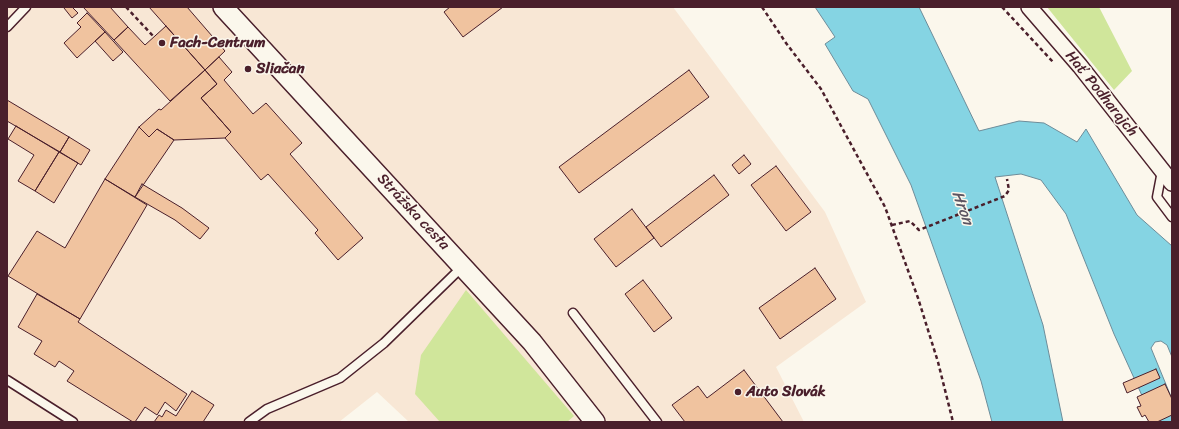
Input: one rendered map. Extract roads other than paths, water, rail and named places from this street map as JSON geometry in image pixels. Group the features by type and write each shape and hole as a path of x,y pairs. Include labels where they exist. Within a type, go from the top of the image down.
{"street":[{"name":"Strážska cesta","path":"224,7 532,342 595,422"},
{"name":"Hať Podharajch","path":"1029,7 1080,66 1167,177"}],"lane":[{"path":"7,27 26,7"},
{"path":"1167,177 1157,197 1172,217"},
{"path":"249,422 267,409 340,378 384,343 463,266"},
{"path":"573,313 657,422"},
{"path":"7,380 73,422"}],"water":[{"name":"Hron","path":"815,7 919,7 979,131 1019,121 1044,123 1077,142 1086,129 1137,215 1172,246 1172,357 1167,345 1161,341 1155,342 1151,348 1172,399 1172,422 1154,422 1114,334 1066,214 1041,180 1021,174 995,177 1043,325 1063,422 992,422 981,381 911,185 868,99 853,91 825,44 835,37"}],"place":[{"name":"Fach-Centrum","path":"162,43"},
{"name":"Sliačan","path":"248,69"},
{"name":"Auto Slovák","path":"738,392"}]}
